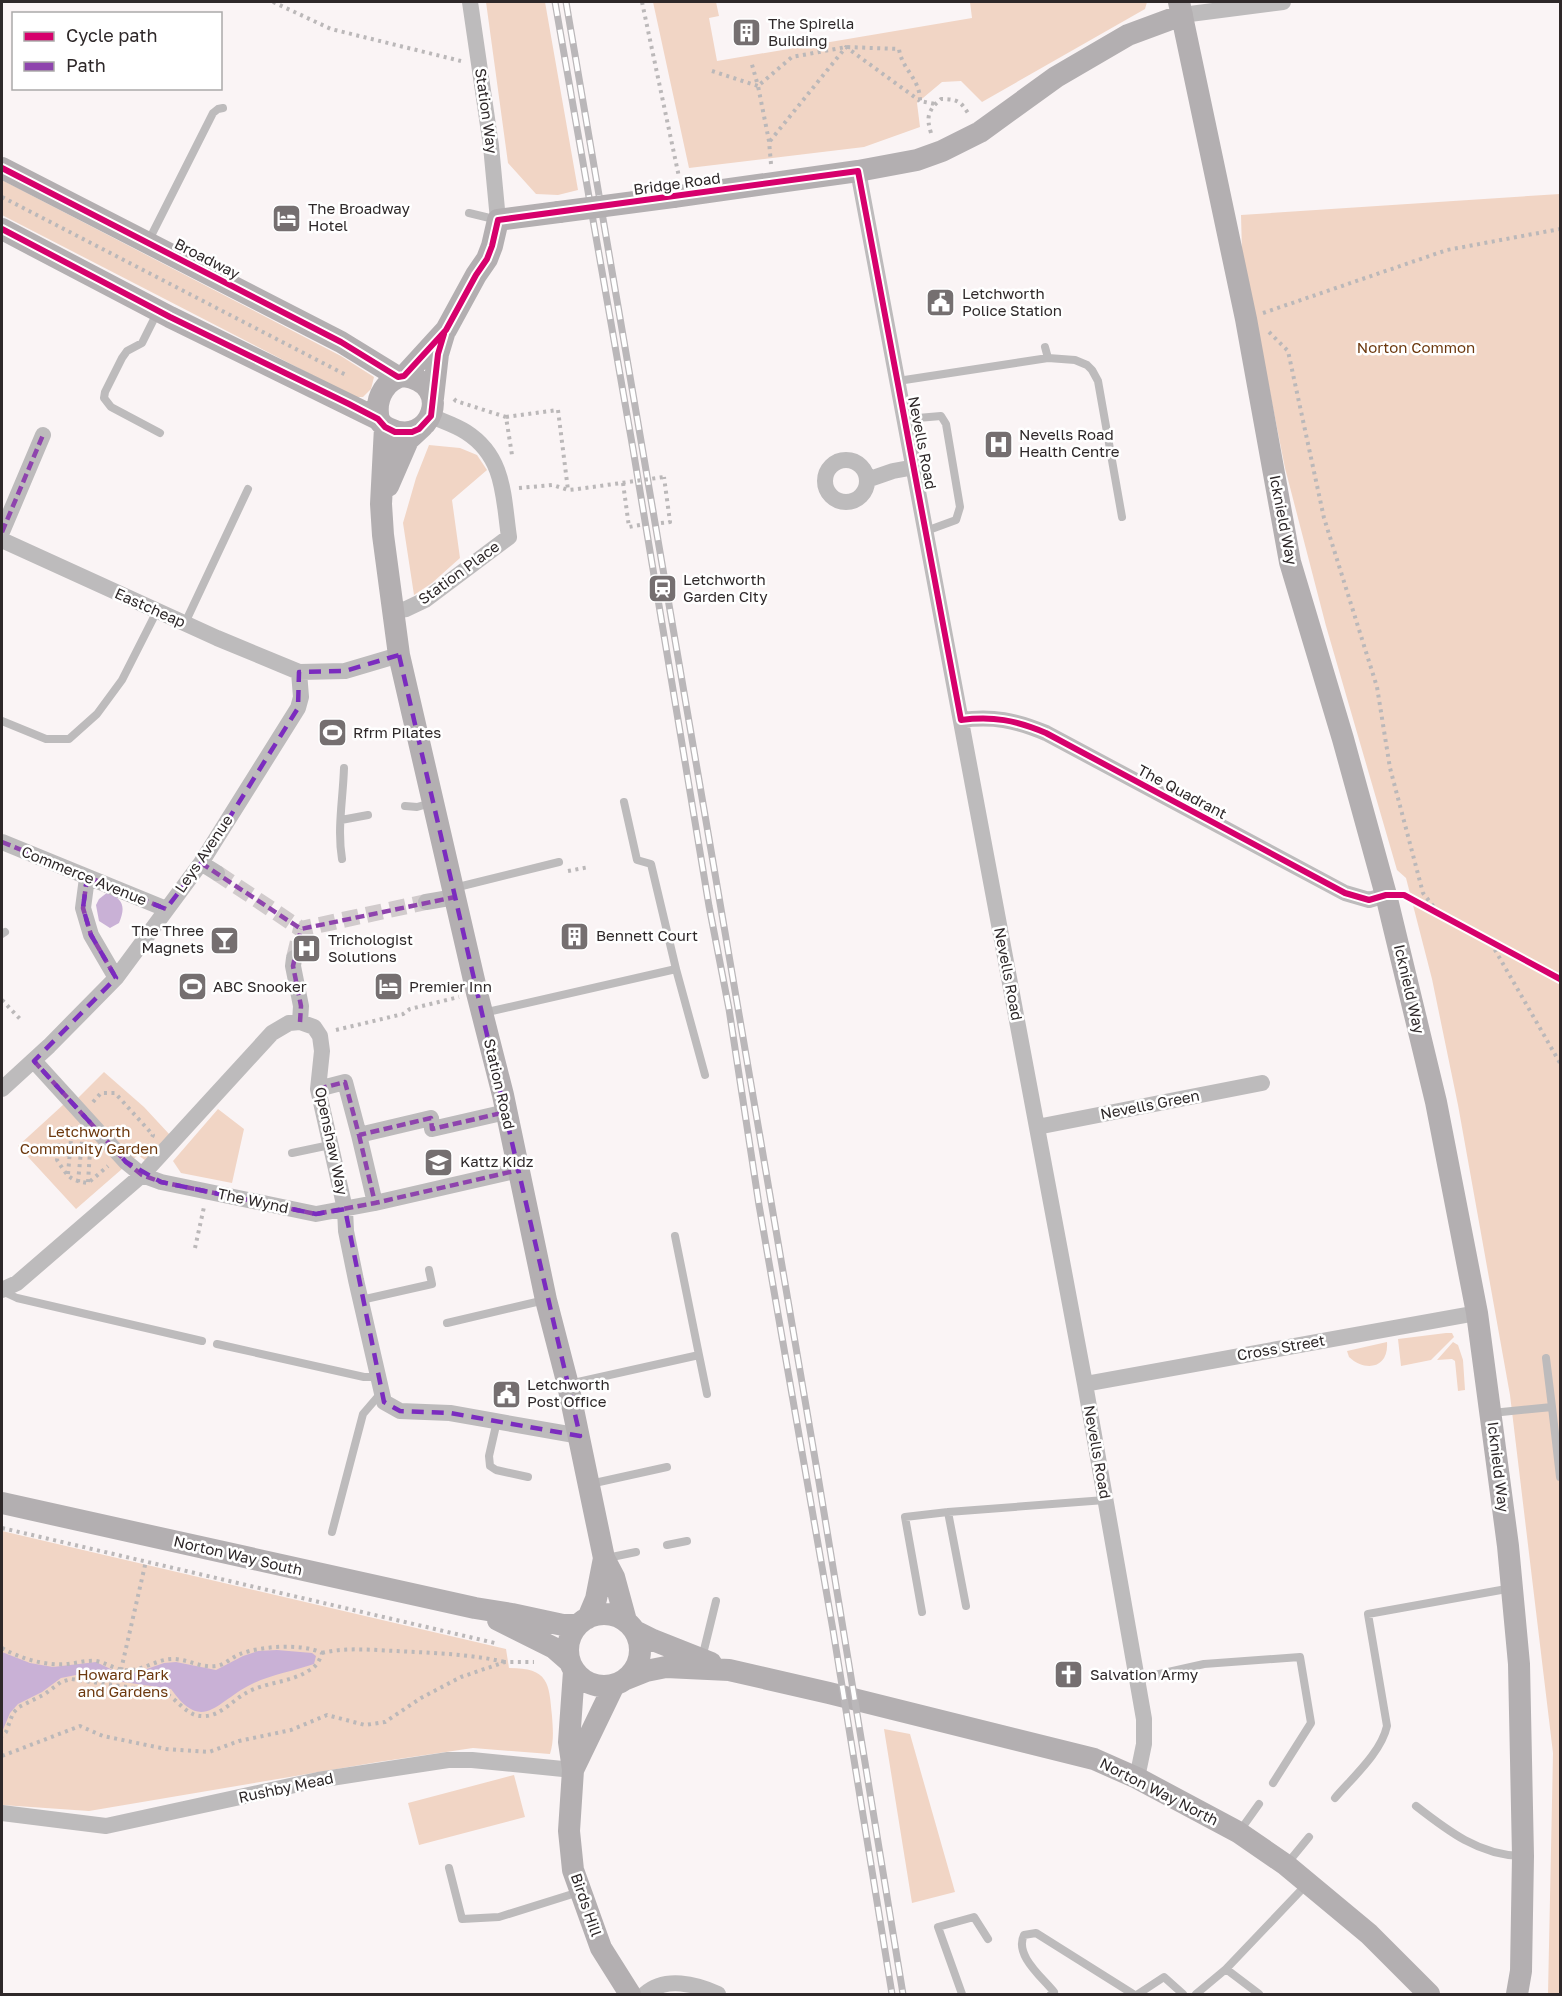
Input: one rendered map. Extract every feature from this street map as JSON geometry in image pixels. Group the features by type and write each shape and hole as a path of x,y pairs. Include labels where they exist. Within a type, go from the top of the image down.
{"street":[{"name":"Station Way","path":"470,2 491,146 498,220"},
{"path":"1181,8 1283,2"},
{"name":"Bridge Road","path":"498,220 858,171 917,160 942,151 980,132 1056,77 1128,35 1181,8"},
{"name":"Icknield Way","path":"1181,8 1250,318 1290,562 1343,739 1386,895 1436,1102 1477,1313 1512,1588 1519,1665 1523,1856 1521,1971 1517,1995"},
{"name":"Broadway","path":"2,168 341,342 401,376 414,377 423,382 429,389 435,409"},
{"name":"Nevells Road","path":"858,171 1106,1500 1144,1719 1144,1744 1137,1778"},
{"path":"2,229 158,311 404,433 419,429 435,409 438,354 446,330 490,253 498,220"},
{"path":"394,611 383,534 382,423 377,408 380,396 387,385 401,376 446,330"},
{"path":"381,504 408,440 435,409"},
{"name":"Station Place","path":"394,611 406,609 425,600 509,537 499,471 487,450 435,409"},
{"path":"2,532 43,435"},
{"path":"867,480 892,471 915,467"},
{"name":"Eastcheap","path":"2,540 157,611 299,672"},
{"name":"Station Road","path":"394,611 399,655 506,1112 546,1300 568,1385 604,1558 614,1577 631,1626"},
{"path":"299,672 345,671 399,655"},
{"name":"Leys Avenue","path":"2,1089 34,1061 116,978 201,863 298,708 301,697 299,672"},
{"name":"The Quadrant","path":"961,720 986,717 1029,725 1345,893 1369,900 1386,895"},
{"name":"Commerce Avenue","path":"2,842 166,909"},
{"path":"201,863 217,873"},
{"path":"87,878 83,908 91,935 116,978"},
{"path":"426,902 454,892"},
{"path":"294,958 293,966 301,1006 300,1022"},
{"path":"2,1290 17,1283 142,1175 272,1033 289,1023 300,1022 314,1027 320,1036"},
{"name":"Openshaw Way","path":"320,1036 322,1050 318,1089 345,1209 346,1231 381,1385"},
{"name":"The Wynd","path":"34,1061 83,1121 142,1175 160,1182 316,1214 519,1170"},
{"path":"318,1089 345,1082 375,1203"},
{"name":"Nevells Green","path":"1037,1127 1262,1083"},
{"path":"359,1134 431,1118 432,1130 506,1112"},
{"name":"Cross Street","path":"1085,1384 1477,1313"},
{"path":"381,1385 384,1402 400,1411 450,1413 579,1436"},
{"name":"Norton Way South","path":"2,1503 563,1626 583,1621"},
{"name":"Station Road","path":"583,1621 596,1599 604,1558"},
{"name":"Norton Way South","path":"476,1608 554,1648 572,1666"},
{"path":"601,1614 615,1615 631,1626 640,1643 640,1657 635,1669 620,1682 603,1687 592,1684 582,1679 572,1666 568,1649 571,1636 583,1621 601,1614"},
{"name":"Norton Way North","path":"631,1626 653,1641 729,1670 1057,1749 1094,1759 1137,1778 1238,1832 1286,1865 1369,1934 1429,1995"},
{"name":"Birds Hill","path":"572,1666 569,1742 573,1770 569,1831 573,1870 601,1948 630,1995"},
{"name":"Norton Way North","path":"620,1682 646,1671 666,1667 729,1670"},
{"name":"Birds Hill","path":"573,1770 620,1682"},
{"name":"Rushby Mead","path":"2,1814 106,1826 318,1780 448,1760 472,1760 573,1770"},
{"path":"645,1995 651,1989 675,1983 708,1989 718,1995"}],"lane":[{"path":"148,242 213,113 223,108"},
{"path":"469,213 498,220"},
{"path":"158,311 142,343 127,351 122,358 104,398 111,407 160,433"},
{"path":"1045,347 1048,358"},
{"path":"898,381 1048,358 1075,360 1087,365 1098,381 1122,517"},
{"path":"906,420 941,416 946,424 960,507 956,520 926,531"},
{"path":"185,623 248,489"},
{"path":"2,721 46,739 69,739 97,714 122,680 157,611"},
{"path":"342,859 339,837 344,768"},
{"path":"624,801 637,860 651,864 676,969 705,1075"},
{"path":"405,806 417,807 434,802"},
{"path":"340,820 368,815"},
{"path":"454,892 559,862"},
{"path":"480,1003 676,969"},
{"path":"292,1153 330,1145"},
{"path":"675,1236 707,1394"},
{"path":"361,1300 432,1284 429,1269"},
{"path":"2,1290 17,1298 202,1341"},
{"path":"447,1323 546,1300"},
{"path":"217,1344 364,1377 381,1385 363,1414 332,1532"},
{"path":"568,1385 699,1355"},
{"path":"1546,1358 1560,1477"},
{"path":"1491,1413 1552,1407"},
{"path":"497,1420 489,1456 490,1466 496,1470 528,1477"},
{"path":"589,1484 667,1467"},
{"path":"922,1612 905,1516 1106,1500"},
{"path":"948,1512 966,1606"},
{"path":"667,1545 687,1541"},
{"path":"604,1558 636,1552"},
{"path":"1335,1798 1371,1755 1385,1734 1387,1726 1368,1614 1512,1588"},
{"path":"701,1659 716,1601"},
{"path":"1137,1679 1204,1664 1300,1657 1311,1723 1273,1784"},
{"path":"1238,1832 1259,1804"},
{"path":"1416,1806 1444,1828 1476,1846 1505,1855 1523,1856"},
{"path":"1286,1865 1309,1837"},
{"path":"449,1868 462,1919 499,1917 580,1892"},
{"path":"1196,1995 1226,1969 1308,1884"},
{"path":"962,1995 938,1927 974,1917 988,1939"},
{"path":"1051,1995 1054,1992 1022,1953 1021,1941 1024,1935 1036,1933 1133,1995"},
{"path":"1226,1969 1259,1995"},
{"path":"1138,1995 1164,1977 1183,1995"}],"path":[{"path":"273,2 331,29 464,62"},
{"path":"642,2 678,196"},
{"path":"846,47 921,101 935,104"},
{"path":"758,86 792,57 846,47 899,49 900,59 920,88 921,101"},
{"path":"769,141 846,47"},
{"path":"751,61 769,141 772,183"},
{"path":"712,71 758,86"},
{"path":"942,151 928,123 930,108 941,99 962,103 980,132"},
{"path":"2,197 348,376"},
{"path":"1440,915 1423,892 1390,768 1377,687 1324,518 1288,351 1250,318 1447,250 1560,229"},
{"path":"435,409 456,401 506,417 558,410 568,490"},
{"path":"506,417 513,464"},
{"path":"521,487 553,485 568,490 664,477 670,522 661,523"},
{"path":"623,483 629,527 640,525"},
{"path":"1424,906 1450,921"},
{"path":"1481,937 1501,948"},
{"path":"1491,943 1560,1064"},
{"path":"2,1000 21,1020"},
{"path":"320,1036 404,1014 410,1009 480,1003"},
{"path":"68,1175 83,1121 101,1093 115,1093 153,1135 88,1183 78,1182 68,1175 57,1160 60,1137 83,1121"},
{"path":"78,1182 83,1121"},
{"path":"83,1121 88,1183"},
{"path":"195,1248 207,1192"},
{"path":"2,1528 505,1646"},
{"path":"121,1670 146,1561"},
{"path":"2,1648 20,1657 50,1664 92,1660 121,1670 137,1670 165,1659 176,1659 209,1667 219,1666 237,1655 255,1649 271,1648 316,1650 322,1653 351,1649 418,1652 505,1662 536,1662"},
{"path":"2,1736 6,1732 13,1713 19,1707 71,1679 162,1692 168,1694 186,1711 205,1717 215,1714 246,1692 307,1672 317,1665 322,1653"},
{"path":"2,1756 80,1726 103,1736 166,1749 209,1752 239,1741 291,1730 327,1715 365,1725 385,1722 422,1698 461,1677 505,1662"}],"highlighted area":[{"path":"399,655 580,1436 450,1413 400,1411 384,1402 345,1209 316,1214 161,1182 126,1162 34,1061 116,978 91,935 83,908 87,878 166,909 201,863 298,708 299,672 345,671"}],"green space":[{"path":"486,2 545,2 578,190 558,195 536,194 508,163"},
{"path":"653,2 716,2 719,16 709,18 717,61 972,18 970,2 1147,2 1145,9 982,102 961,81 942,82 917,103 920,127 864,147 689,168"},
{"path":"2,180 341,356 374,377 371,389 363,397 355,397 2,215"},
{"name":"Norton Common","path":"1560,194 1560,1994 1548,1994 1553,1753 1510,1395 1458,1105 1432,979 1406,878 1397,870 1326,626 1285,468 1242,252 1241,215"},
{"path":"429,445 460,448 477,455 487,470 452,500 460,558 432,583 414,595 403,523 416,478"},
{"name":"Letchworth Community Garden","path":"104,1072 144,1107 170,1135 146,1161 138,1155 76,1209 18,1146 64,1104 78,1098"},
{"path":"218,1109 244,1129 232,1183 181,1173 173,1161"},
{"path":"1452,1333 1454,1337 1431,1360 1401,1366 1398,1339"},
{"path":"1387,1342 1384,1358 1375,1365 1362,1365 1355,1362 1349,1357 1347,1351"},
{"path":"1453,1342 1458,1345 1463,1360 1465,1390 1458,1391 1455,1361 1452,1359 1437,1360"},
{"name":"Howard Park and Gardens","path":"2,1531 506,1649 509,1668 539,1674 548,1686 553,1731 550,1754 473,1748 89,1811 2,1805"},
{"path":"884,1729 910,1734 955,1892 912,1903"},
{"path":"514,1775 525,1817 419,1845 408,1803"}],"shaded area":[{"path":"108,892 120,901 123,908 119,923 110,928 99,921 96,905 99,899"},
{"path":"258,1651 312,1653 316,1656 314,1664 255,1682 218,1706 201,1712 182,1702 171,1689 76,1675 61,1678 42,1692 18,1704 10,1713 2,1732 2,1652 30,1663 53,1667 96,1662 119,1673 127,1674 164,1663 176,1662 216,1670"}],"tunnel":[{"path":"217,873 301,929 426,902"},
{"path":"294,958 301,929"}],"railway":[{"path":"555,2 633,449 709,906 729,1009 759,1205 833,1630 892,1994"},
{"path":"566,2 819,1482 903,1994"}],"marked path":[{"path":"2,532 43,435"},
{"path":"2,842 166,909"},
{"path":"201,863 301,929 455,897"},
{"path":"87,878 83,908 91,935 116,978"},
{"path":"300,1022 301,1006 293,966 301,929"},
{"path":"34,1061 126,1162 142,1175 161,1182 316,1214 519,1170"},
{"path":"318,1089 345,1082 359,1135 431,1118 432,1129 506,1112"},
{"path":"359,1135 375,1203"}],"cycle path":[{"path":"2,168 341,342 398,377 404,376 446,330 487,259 498,220"},
{"path":"498,220 858,171 961,720 1004,720 1046,733 1345,893 1369,900 1386,895 1404,895 1560,979"},
{"path":"2,229 170,317 349,404 378,419 385,427 395,432 412,432 419,429 431,416 438,354 444,334"}],"place":[{"name":"The Spirella Building","path":"747,33"},
{"name":"The Broadway Hotel","path":"287,218"},
{"name":"Letchworth Police Station","path":"941,303"},
{"name":"Nevells Road Health Centre","path":"998,444"},
{"name":"Letchworth Garden City","path":"662,589"},
{"name":"Rfrm Pilates","path":"332,733"},
{"name":"Bennett Court","path":"575,936"},
{"name":"The Three Magnets","path":"225,940"},
{"name":"Trichologist Solutions","path":"307,949"},
{"name":"ABC Snooker","path":"192,987"},
{"name":"Premier Inn","path":"388,987"},
{"name":"Kattz Kidz","path":"439,1162"},
{"name":"Letchworth Post Office","path":"506,1394"},
{"name":"Salvation Army","path":"1069,1675"}]}
